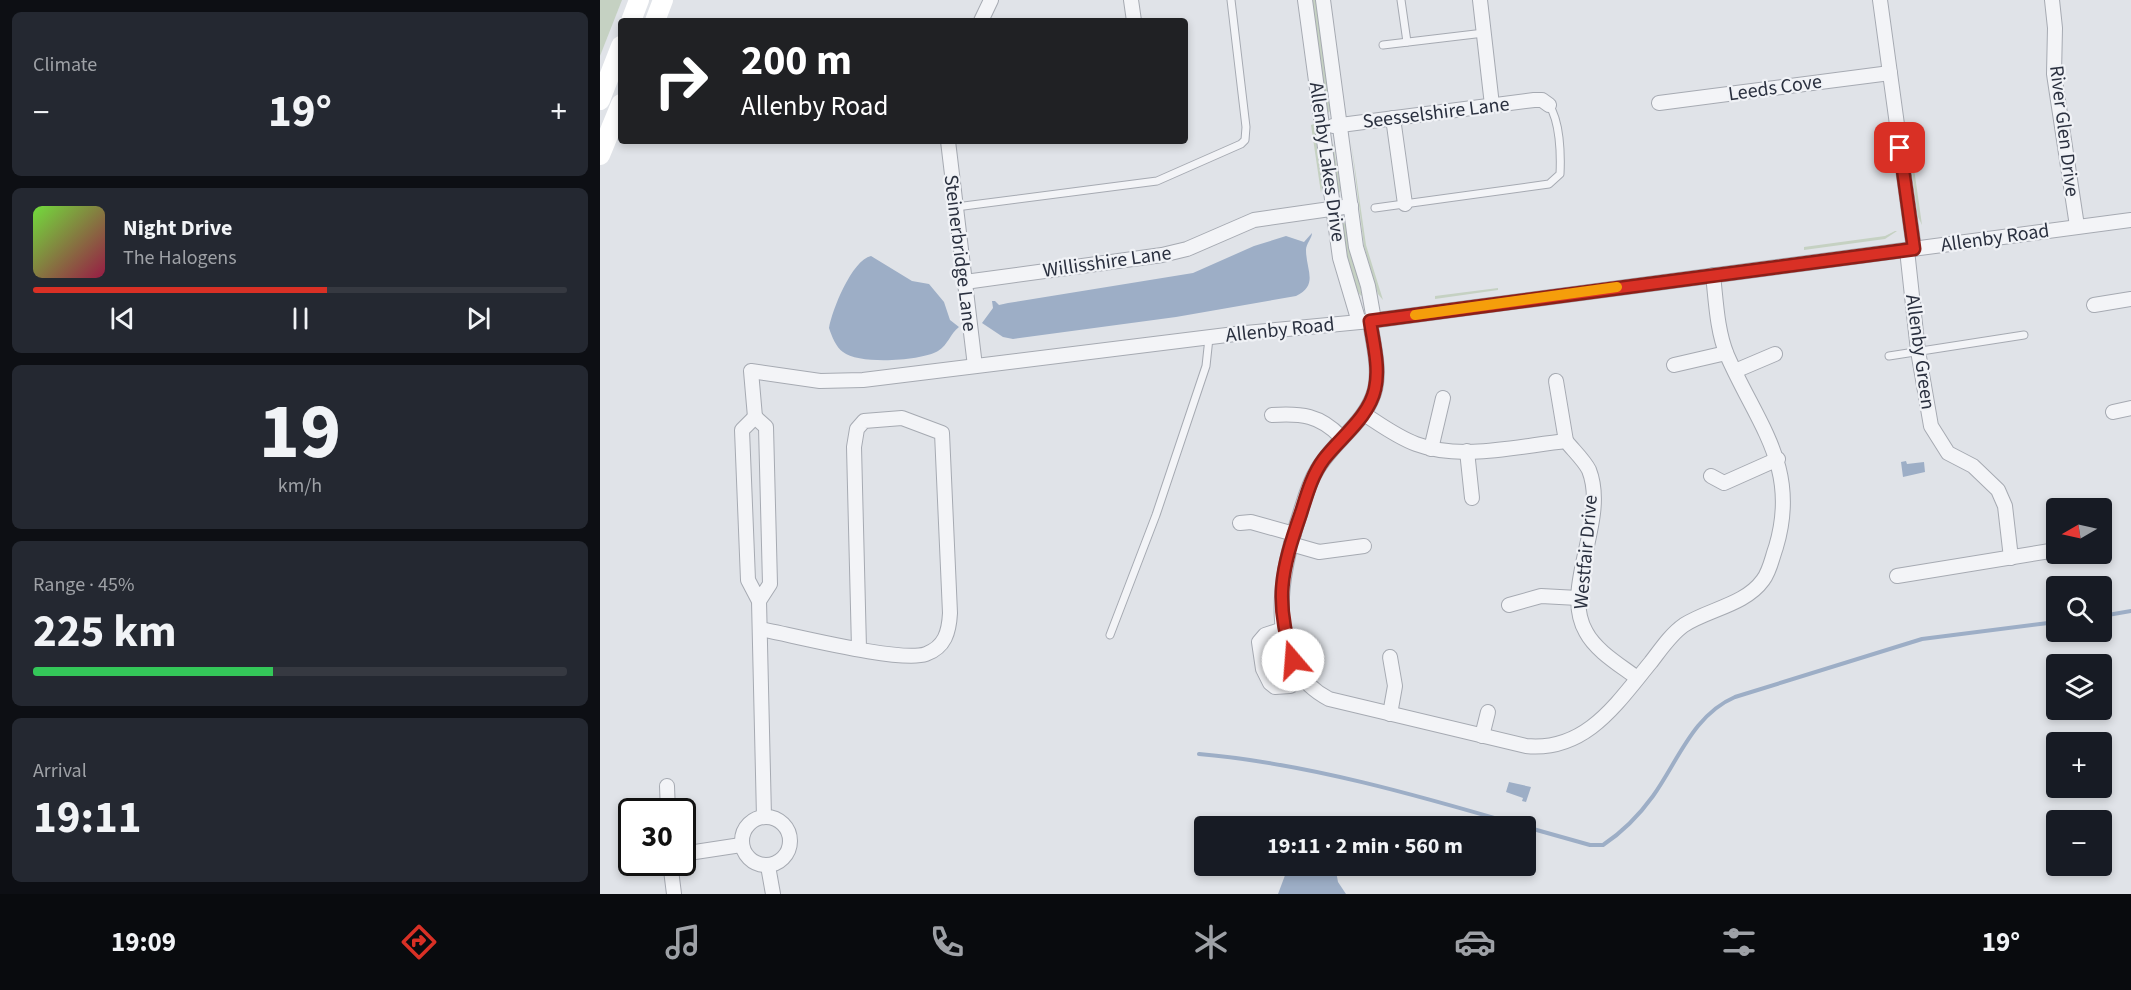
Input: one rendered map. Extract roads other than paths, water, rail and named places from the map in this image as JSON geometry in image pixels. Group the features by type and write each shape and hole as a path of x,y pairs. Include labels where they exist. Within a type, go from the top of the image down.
{"main road":[{"path":"632,18 639,0"},
{"path":"656,18 663,0"},
{"path":"600,100 618,54"},
{"path":"600,155 618,111"}],"street":[{"path":"982,18 991,0"},
{"path":"1131,0 1134,18"},
{"name":"Allenby Lakes Drive","path":"1305,0 1340,258 1368,321"},
{"name":"Allenby Lakes Drive","path":"1323,0 1356,247 1368,286 1368,321"},
{"path":"1480,0 1492,105"},
{"name":"Allenby Green","path":"1881,0 1910,249 1918,351 1931,426 1948,453 1973,466 1998,490 2005,506 2011,558"},
{"name":"River Glen Drive","path":"2052,0 2055,28 2054,74 2077,226"},
{"name":"Leeds Cove","path":"1659,103 1890,73"},
{"name":"Seesselshire Lane","path":"1322,127 1534,100 1542,100 1549,105"},
{"path":"1393,118 1405,204"},
{"name":"Steinerbridge Lane","path":"948,144 975,366"},
{"name":"Willisshire Lane","path":"964,282 1168,254 1187,249 1254,220 1351,206"},
{"name":"Allenby Road","path":"755,417 751,371 844,382 1368,321 2131,220"},
{"path":"1368,321 1376,378 1375,390 1364,414 1341,437 1312,479 1292,539 1282,583 1283,629 1293,660 1313,690 1329,699 1536,747 1572,740 1597,725 1684,625 1745,596 1764,579 1783,522 1784,482 1778,459 1726,353 1713,275"},
{"path":"2094,305 2131,299"},
{"path":"1674,365 1726,353"},
{"path":"1735,371 1775,354"},
{"path":"1364,414 1394,434 1431,449 1467,451 1566,441 1556,381"},
{"path":"1431,449 1443,398"},
{"path":"2114,412 2131,408"},
{"path":"1272,415 1309,415 1326,423 1341,437"},
{"path":"759,601 770,584 765,427 755,417 742,430 748,580 759,601 764,816"},
{"path":"760,629 859,648 906,657 926,654 940,646 949,631 942,433 902,418 864,421 856,429 854,447 859,648"},
{"name":"Westfair Drive","path":"1566,441 1588,469 1594,493 1590,538 1578,598 1581,622 1591,640 1637,678"},
{"path":"1467,451 1472,498"},
{"path":"1711,476 1724,483 1778,459"},
{"path":"1239,523 1251,522 1319,552 1364,546"},
{"path":"1897,576 2046,552"},
{"path":"1509,605 1541,596 1578,598"},
{"path":"1283,629 1266,635 1259,642 1266,676 1270,683 1283,689 1304,679"},
{"path":"1390,657 1395,686 1390,714"},
{"path":"1482,736 1488,712"},
{"path":"667,786 667,798"},
{"path":"764,816 780,821 786,827 790,842 785,857 768,866 749,859 741,845 744,829 756,818 764,816"},
{"path":"696,852 741,845"},
{"path":"768,866 773,894"},
{"path":"672,876 674,894"}],"lane":[{"path":"955,207 1157,181 1241,144 1245,140 1246,127 1231,0"},
{"path":"1401,0 1407,42"},
{"path":"1383,45 1484,33"},
{"path":"1375,208 1550,184 1560,174 1560,165 1554,117 1549,105"},
{"path":"1889,356 2024,335"},
{"path":"1110,635 1174,462 1206,366 1209,338"}],"water":[{"path":"1312,233 1306,250 1309,282 1303,292 1296,296 1176,317 1013,339 1003,337 982,323 993,308 992,301 999,305 1193,273 1254,246 1286,236 1304,242"},
{"path":"871,256 912,281 929,284 944,302 950,320 959,327 941,349 918,357 876,360 851,356 838,347 829,328 834,310 850,276 857,266"},
{"path":"1906,461 1907,464 1924,462 1925,472 1903,477 1901,462"},
{"path":"1509,782 1531,787 1526,802 1522,801 1523,798 1506,792"},
{"path":"1285,876 1337,876 1346,894 1278,894"}],"waterway":[{"path":"2112,614 2131,611"},
{"path":"1536,830 1590,845 1603,845 1623,829 1648,803 1697,727 1720,705 1735,697 1922,639 2046,623"},
{"path":"1199,754 1239,758 1321,773 1403,792 1488,816"}]}
